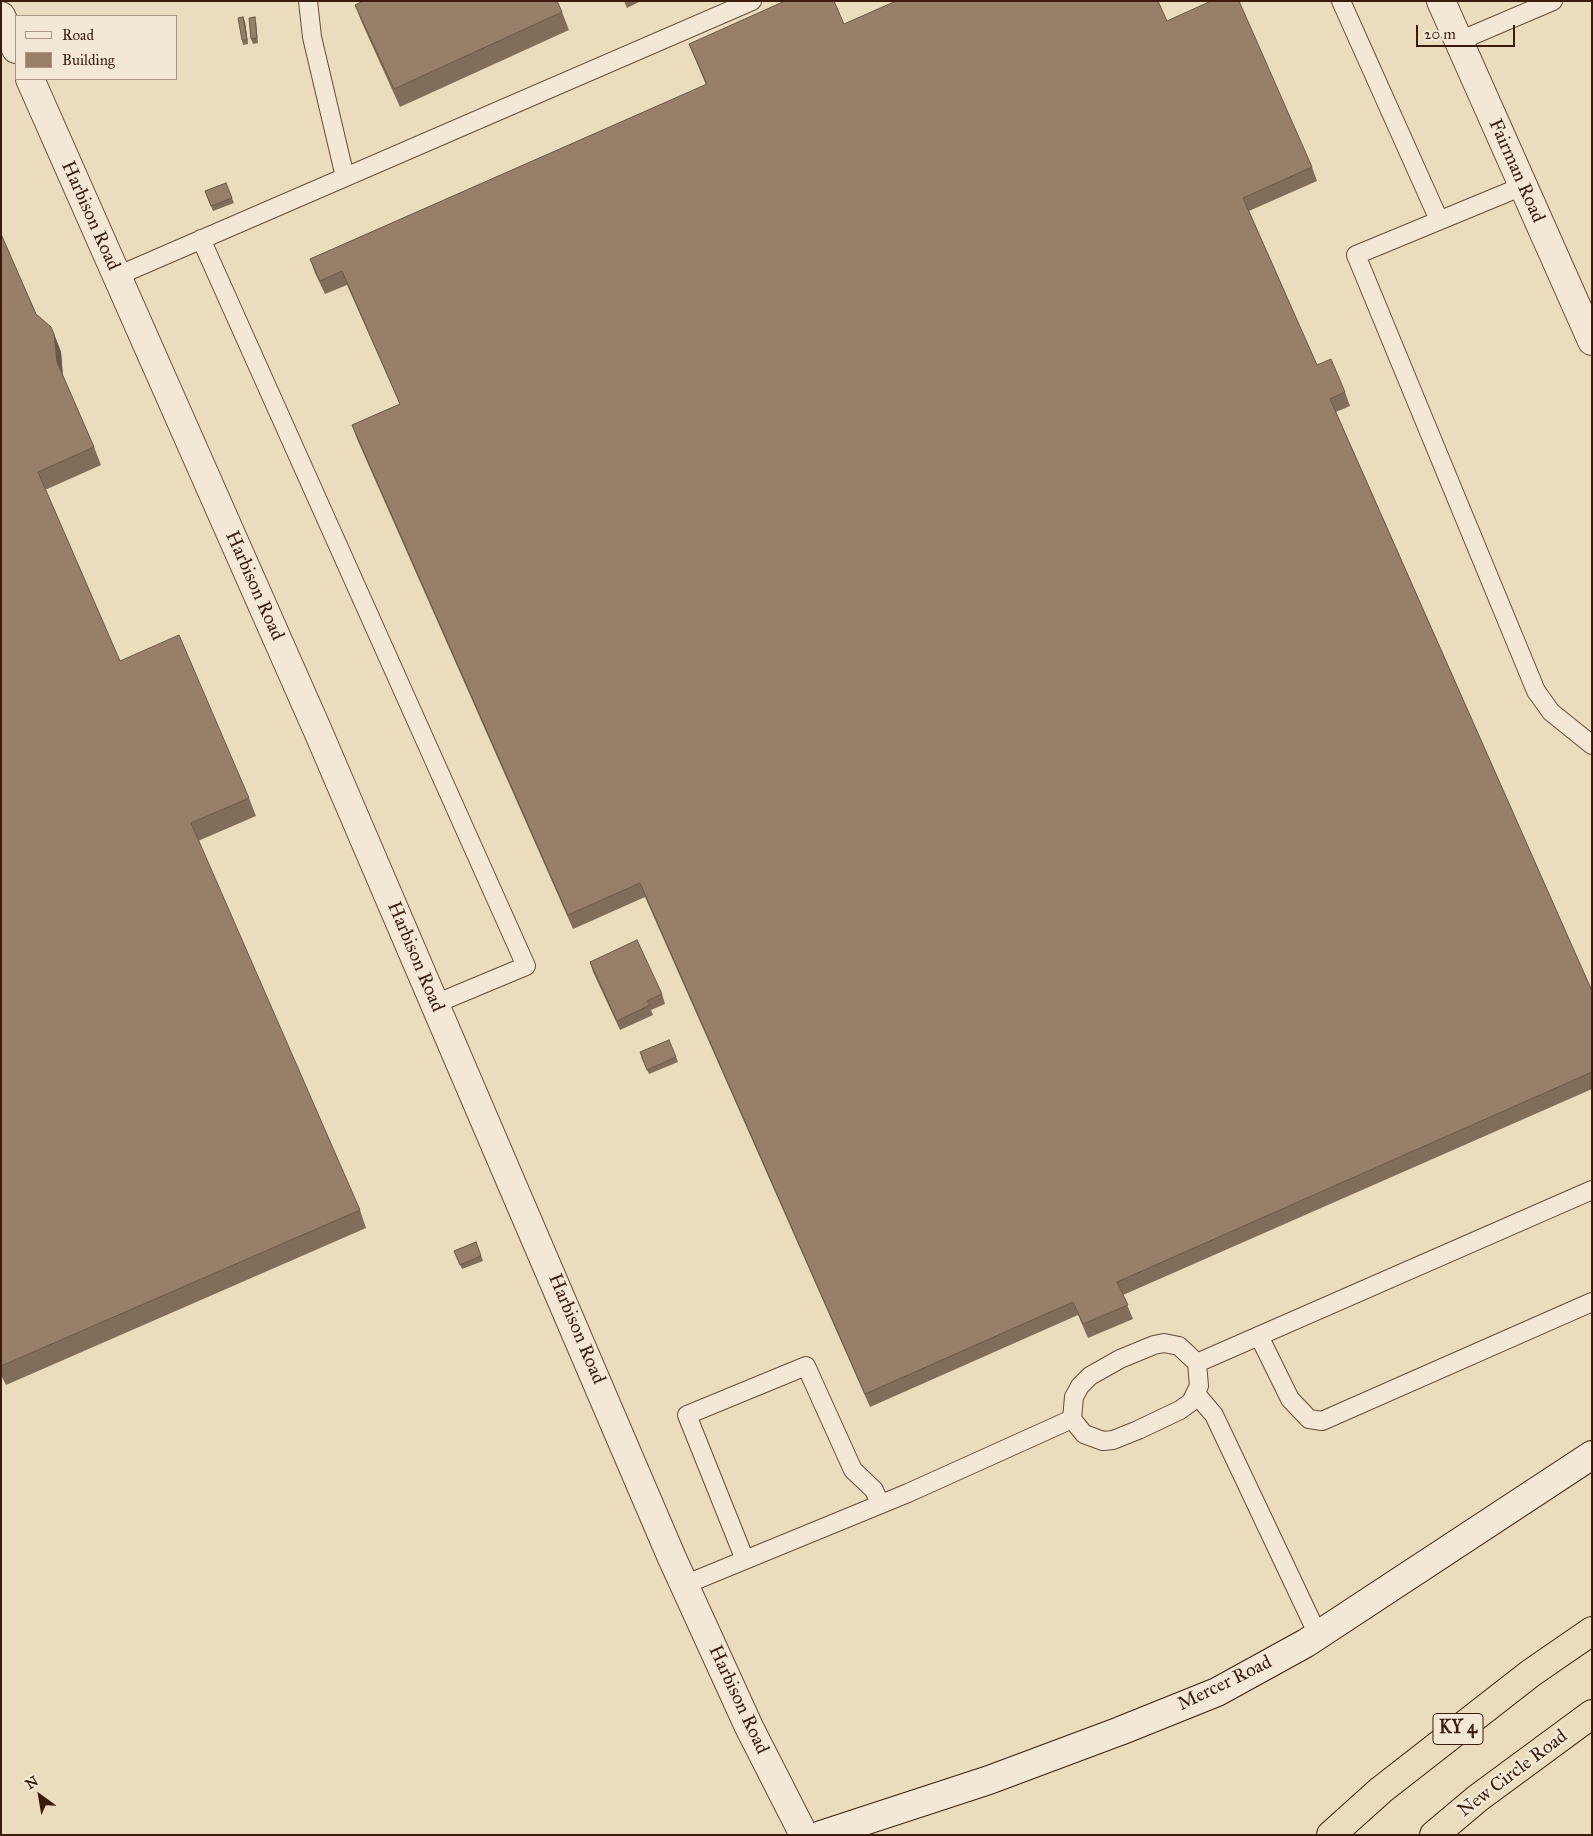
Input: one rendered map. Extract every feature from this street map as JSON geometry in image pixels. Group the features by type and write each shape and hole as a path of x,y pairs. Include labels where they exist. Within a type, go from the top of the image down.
{"highway":[{"name":"KY 4","path":"1331,1835 1381,1790 1531,1672 1592,1631"},
{"name":"New Circle Road","path":"1434,1835 1478,1798 1592,1714"}],"street":[{"name":"Fairman Road","path":"1441,1 1592,341"},
{"path":"1,16 15,47"},
{"name":"Harbison Road","path":"30,80 435,1004 684,1585 749,1727 804,1835"},
{"name":"Mercer Road","path":"820,1835 989,1780 1120,1732 1217,1692 1318,1635 1592,1455"}],"lane":[{"path":"308,1 312,37 345,177"},
{"path":"117,276 752,1"},
{"path":"1341,1 1440,220"},
{"path":"1459,41 1553,1"},
{"path":"1523,186 1356,255 1536,691 1550,712 1592,745"},
{"path":"201,239 526,966 435,1004"},
{"path":"1197,1363 1592,1190"},
{"path":"1259,1336 1290,1399 1309,1419 1322,1421 1592,1302"},
{"path":"1164,1343 1179,1346 1197,1363 1200,1379 1197,1394 1180,1410 1113,1440 1104,1441 1084,1434 1072,1419 1074,1397 1080,1386 1090,1376 1120,1359 1164,1343"},
{"path":"745,1560 687,1414 806,1366 853,1470 874,1490 880,1504"},
{"path":"1197,1394 1214,1415 1318,1635"},
{"path":"684,1585 880,1504 1072,1419"}],"building":[{"path":"363,1 557,1 562,12 394,89 355,5"},
{"path":"785,1 834,1 844,24 896,1 1158,1 1167,21 1211,1 1239,1 1312,167 1243,198 1317,365 1331,359 1345,392 1330,399 1592,991 1592,1072 1117,1282 1128,1305 1083,1324 1073,1302 865,1394 640,883 568,915 352,425 400,404 342,271 320,281 310,259 707,84 689,44"},
{"path":"243,17 247,40 242,40 238,18"},
{"path":"255,17 257,38 251,39 249,18"},
{"path":"226,183 232,198 211,206 205,191"},
{"path":"1,234 36,314 51,327 54,334 57,362 94,447 38,472 120,661 179,635 249,798 191,823 360,1210 1,1366"},
{"path":"637,940 662,994 647,1001 650,1005 617,1021 590,962"},
{"path":"669,1040 676,1057 647,1070 640,1052"},
{"path":"476,1242 481,1256 460,1265 454,1251"}]}
